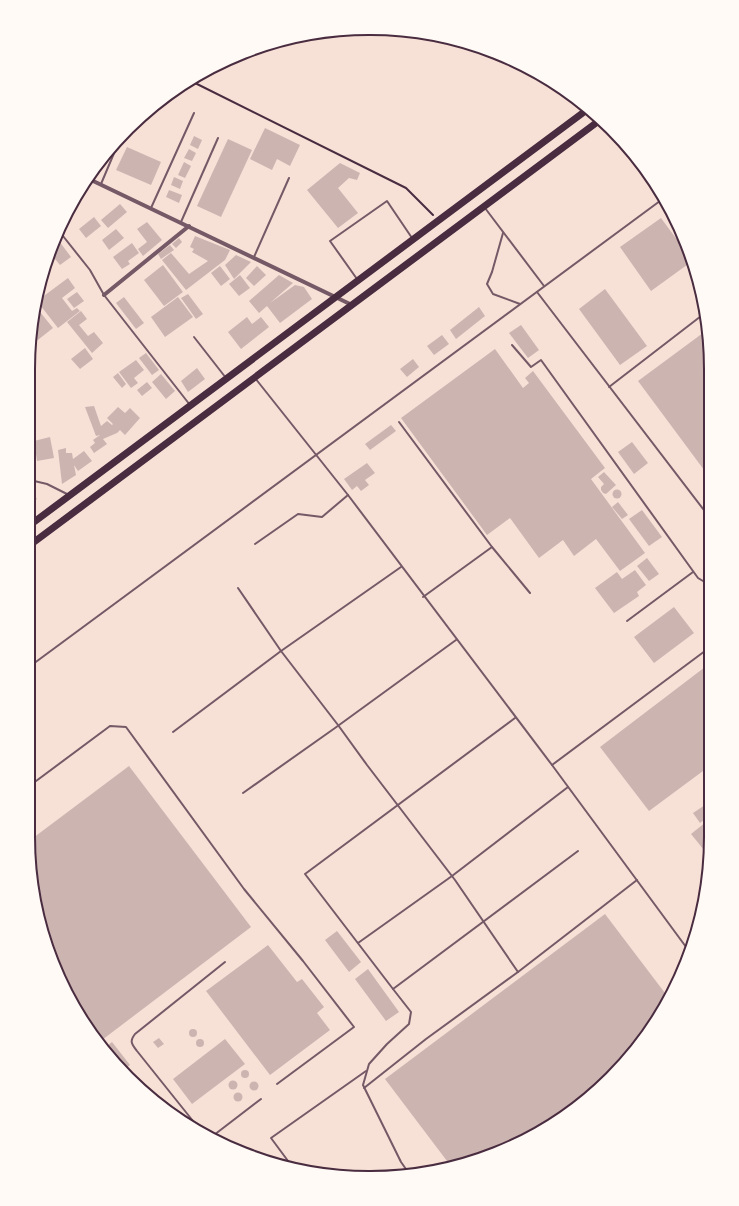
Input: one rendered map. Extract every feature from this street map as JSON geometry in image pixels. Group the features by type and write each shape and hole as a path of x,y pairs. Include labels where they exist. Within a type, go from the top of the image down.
{"main road":[{"path":"35,521 583,112"},
{"path":"35,541 596,123"}],"street":[{"path":"93,181 353,305"},
{"path":"104,295 189,226"}],"lane":[{"path":"151,208 194,113"},
{"path":"181,222 218,138"},
{"path":"101,185 114,154"},
{"path":"254,258 289,178"},
{"path":"358,280 330,241 387,201 413,239"},
{"path":"35,663 659,202"},
{"path":"484,207 544,286"},
{"path":"504,232 487,284 493,294 520,304"},
{"path":"63,236 90,270 104,295 191,406"},
{"path":"537,292 704,510"},
{"path":"610,387 700,317"},
{"path":"194,337 226,379"},
{"path":"512,345 531,367 541,360 693,572 698,578 704,582"},
{"path":"255,378 348,495 456,640 552,765 685,946"},
{"path":"399,422 492,548 530,593"},
{"path":"35,481 47,484 70,495"},
{"path":"255,544 298,514 322,517 348,495"},
{"path":"424,597 492,548"},
{"path":"173,732 281,651 401,567"},
{"path":"627,621 693,572"},
{"path":"238,588 281,651 338,725 366,765 452,876 518,972"},
{"path":"243,793 456,640"},
{"path":"552,765 704,652"},
{"path":"406,1169 363,1085 369,1064 387,1044 409,1024 411,1012 305,874 515,718"},
{"path":"35,782 110,726 126,727 244,889 303,961 354,1027 277,1084"},
{"path":"358,943 452,876 568,787"},
{"path":"393,989 578,851"},
{"path":"364,1088 426,1039 518,972 637,880"},
{"path":"192,1120 137,1051 132,1044 132,1039 135,1034 226,962"},
{"path":"288,1161 271,1138 367,1070"},
{"path":"216,1134 262,1099"}],"path":[{"path":"196,84 406,188 439,220"}],"building":[{"path":"265,128 300,145 290,166 277,159 272,170 250,159"},
{"path":"194,136 202,140 198,149 190,145"},
{"path":"228,139 252,150 221,217 197,206"},
{"path":"127,147 161,162 151,185 116,170"},
{"path":"189,149 196,153 192,161 184,158"},
{"path":"184,162 191,166 185,178 178,175"},
{"path":"340,163 360,173 357,180 349,178 338,188 358,213 338,228 307,190"},
{"path":"174,177 183,181 180,189 171,185"},
{"path":"169,190 182,195 179,203 166,197"},
{"path":"120,204 127,212 108,228 101,220"},
{"path":"94,217 101,226 86,238 79,229"},
{"path":"661,218 680,244 687,265 651,291 620,247"},
{"path":"147,222 162,240 143,256 138,249 147,242 137,229"},
{"path":"116,229 124,238 109,250 102,240"},
{"path":"195,236 230,250 225,260 186,290 162,260 171,253 189,274 208,261 192,252 194,249 190,247"},
{"path":"179,238 182,242 176,248 172,244"},
{"path":"60,242 71,257 60,265 54,258"},
{"path":"132,243 139,253 128,261 130,264 122,269 113,257"},
{"path":"170,245 174,250 161,259 158,254"},
{"path":"236,255 251,262 234,279 225,265"},
{"path":"163,265 183,292 164,306 144,280"},
{"path":"220,266 230,279 221,286 211,273"},
{"path":"257,266 266,275 254,286 246,278"},
{"path":"240,275 250,288 239,296 229,284"},
{"path":"279,275 293,283 270,303 295,285 304,287 312,299 280,323 267,306 259,313 249,301"},
{"path":"68,278 75,288 62,298 72,311 77,308 80,311 58,328 41,306 43,297"},
{"path":"605,289 647,346 620,365 579,309"},
{"path":"77,292 84,301 74,308 67,299"},
{"path":"188,294 203,314 196,319 181,298"},
{"path":"124,297 144,323 136,329 116,303"},
{"path":"178,297 193,317 165,337 151,317"},
{"path":"479,307 485,316 456,339 450,330"},
{"path":"81,311 87,319 79,325 88,336 94,332 103,343 92,353 67,322"},
{"path":"40,312 53,328 37,341"},
{"path":"247,317 252,324 261,317 269,327 241,349 228,332"},
{"path":"521,325 539,350 528,358 509,333"},
{"path":"702,334 704,370 704,470 638,381"},
{"path":"442,335 449,344 434,355 427,346"},
{"path":"85,348 93,359 80,369 71,359"},
{"path":"495,349 523,388 529,383 525,378 533,371 605,468 591,479 645,553 620,571 596,539 574,556 563,540 539,558 510,518 487,535 401,418"},
{"path":"146,353 159,370 152,375 139,358"},
{"path":"413,359 419,367 407,377 400,369"},
{"path":"136,360 144,370 134,378 138,383 131,388 119,372"},
{"path":"197,368 205,379 188,392 181,381"},
{"path":"118,373 126,384 122,388 113,377"},
{"path":"161,374 175,391 166,399 152,382"},
{"path":"147,382 152,388 142,396 137,390"},
{"path":"94,406 101,426 107,421 112,425 113,424 107,418 118,407 125,413 130,408 140,418 125,435 120,430 117,433 103,439 107,444 94,453 90,447 95,443 93,440 100,435 96,436 85,407"},
{"path":"391,425 396,431 370,450 365,444"},
{"path":"50,437 54,458 37,461 35,441"},
{"path":"632,442 648,463 634,474 618,452"},
{"path":"66,448 66,453 72,453 73,459 84,451 92,461 78,471 74,465 76,475 62,484 58,450"},
{"path":"367,463 375,473 365,480 369,485 361,491 357,486 352,490 344,479"},
{"path":"604,472 616,485 606,494 601,490 601,487 604,484 598,477"},
{"path":"617,489 622,494 617,499 612,494"},
{"path":"618,502 628,515 622,519 612,507"},
{"path":"642,510 662,537 649,546 629,519"},
{"path":"647,558 659,574 649,581 637,566"},
{"path":"635,570 646,585 637,592 639,596 614,613 595,588 617,572 622,579"},
{"path":"674,607 694,633 654,663 634,637"},
{"path":"704,668 704,772 703,771 649,811 600,747"},
{"path":"129,766 251,927 103,1039 80,1004 60,965 46,923 41,902 35,836"},
{"path":"704,806 704,820 700,823 693,813"},
{"path":"704,824 703,849 691,834"},
{"path":"605,914 665,993 648,1022 621,1057 590,1088 573,1102 555,1115 517,1137 498,1146 456,1160 448,1162 385,1079"},
{"path":"337,931 361,962 349,972 325,940"},
{"path":"268,945 297,982 302,979 324,1007 317,1013 330,1030 270,1075 206,991"},
{"path":"368,969 399,1012 386,1021 355,979"},
{"path":"193,1029 196,1030 196,1036 193,1037 190,1036 189,1033 190,1030"},
{"path":"159,1038 164,1044 158,1048 153,1042"},
{"path":"200,1039 203,1040 203,1046 200,1047 197,1046 196,1043 197,1040"},
{"path":"225,1039 245,1064 192,1104 173,1079"},
{"path":"112,1042 130,1065 127,1067 108,1045"},
{"path":"245,1070 248,1071 248,1077 245,1078 242,1077 241,1074 242,1071"},
{"path":"233,1080 238,1085 233,1090 228,1085"},
{"path":"254,1081 259,1086 254,1091 249,1086"},
{"path":"238,1092 243,1097 238,1102 233,1097"}]}
